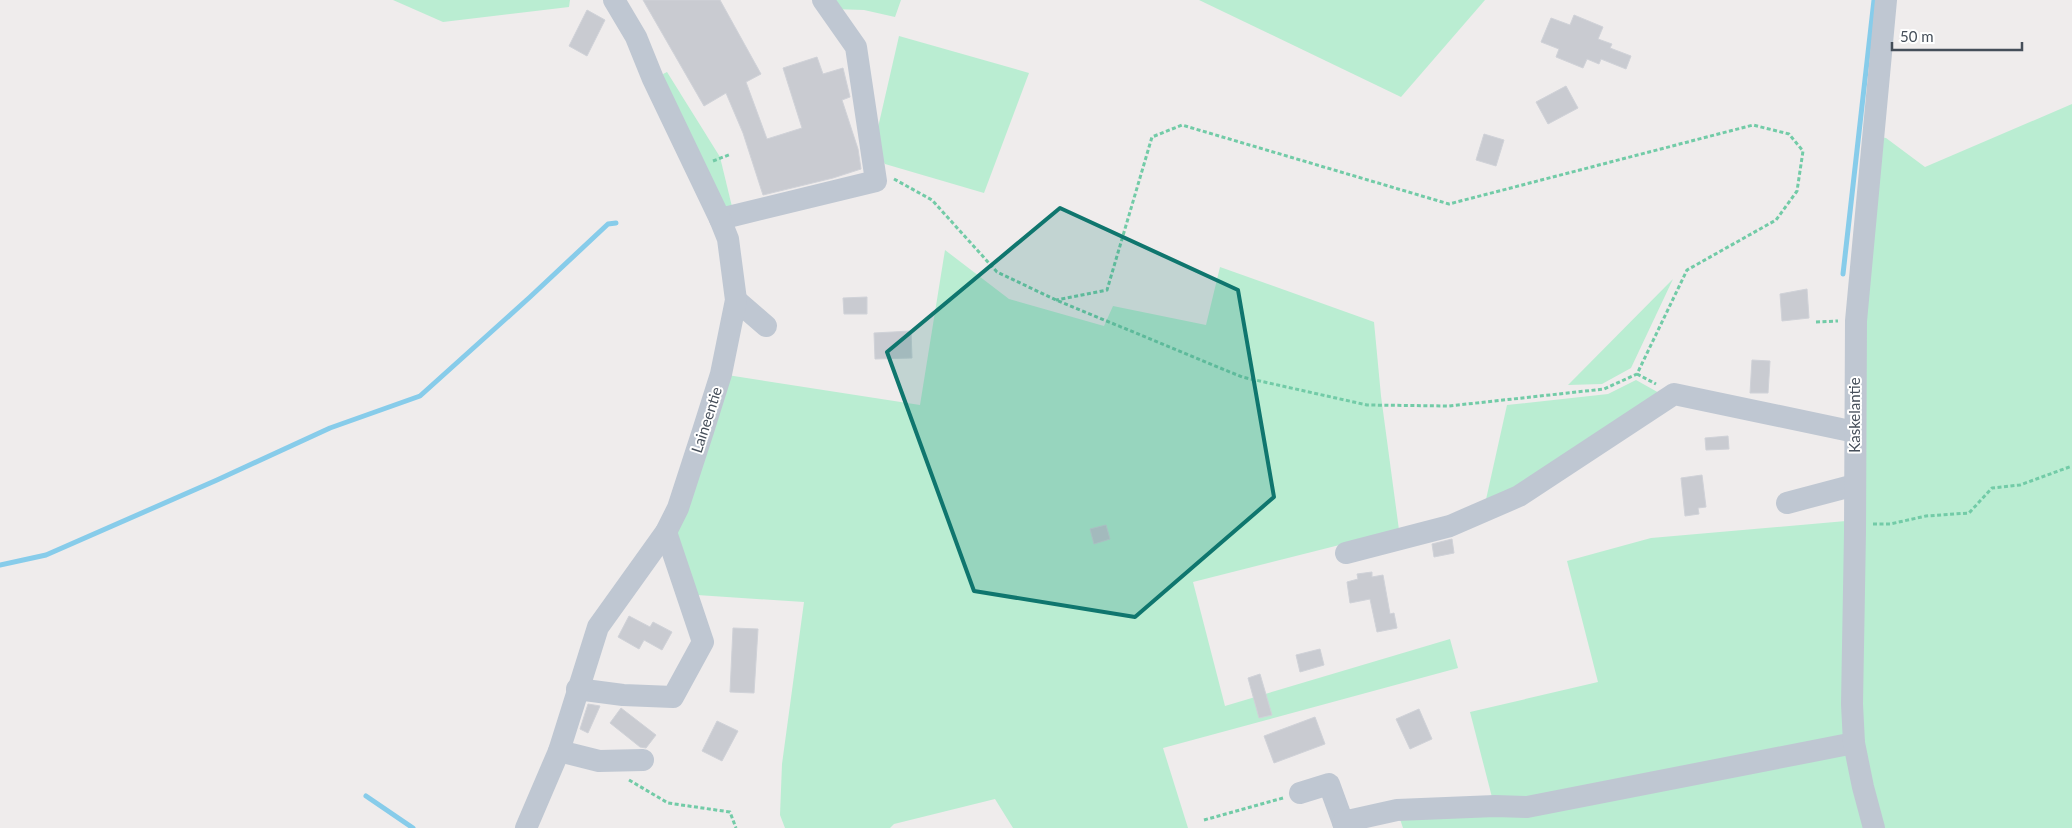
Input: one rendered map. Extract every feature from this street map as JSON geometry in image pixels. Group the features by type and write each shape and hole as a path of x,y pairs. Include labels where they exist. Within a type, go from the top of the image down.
{"street":[{"name":"Laineentie","path":"526,828 558,751 598,627 666,532 678,508 721,374 736,300 728,240 720,219 653,79 636,37 614,0"},
{"path":"720,219 876,181 856,47 823,0"},
{"name":"Kaskelantie","path":"1874,828 1854,743 1852,704 1856,532 1856,320 1886,0"},
{"path":"736,300 766,326"},
{"path":"1346,553 1450,526 1519,496 1674,394 1855,432"},
{"path":"1787,503 1855,485"},
{"path":"577,688 623,695 673,697 703,642 666,532"},
{"path":"1300,792 1329,784 1344,825 1397,810 1495,806 1527,807 1854,743"},
{"path":"558,751 599,761 643,760"}],"path":[{"path":"876,181 893,179 932,200 997,272 1056,300 1242,377 1367,405 1449,406 1604,389 1637,374 1687,270 1776,220 1797,190 1803,151 1789,134 1754,125 1449,204 1182,126 1152,137 1107,290 1056,300"},
{"path":"1856,532 1874,524 1890,524 1926,516 1969,513 1992,488 2020,486 2072,466"},
{"path":"599,761 668,803 730,812 736,828"},
{"path":"1204,820 1300,792"}],"highlighted area":[{"path":"1060,208 1238,290 1274,497 1135,617 974,591 887,352"}],"green space":[{"path":"393,0 570,0 569,7 443,22"},
{"path":"828,0 901,0 895,17 864,10 833,9"},
{"path":"1199,0 1485,0 1401,97"},
{"path":"899,36 1029,73 984,193 885,164 874,145"},
{"path":"667,72 720,157 734,215 720,219 653,79"},
{"path":"2072,104 2072,828 1403,828 1397,810 1495,806 1854,743 1855,532 1875,136 1886,138 1925,167"},
{"path":"945,250 1009,299 1104,326 1113,306 1206,325 1220,267 1374,322 1381,396 1399,530 1193,582 1225,706 1450,639 1458,668 1163,748 1188,828 1013,828 995,799 894,824 890,828 785,828 780,815 782,764 804,602 697,595 666,532 721,374 920,405"},
{"path":"1673,279 1631,368 1602,384 1568,385"},
{"path":"1636,380 1661,394 1517,490 1485,504 1507,405 1608,394"},
{"path":"1846,521 1849,740 1494,805 1470,712 1598,682 1567,561 1651,538"}],"building":[{"path":"643,0 720,0 761,74 746,82 767,139 802,128 783,68 817,57 823,74 843,68 850,97 842,100 858,149 861,169 833,178 763,195 743,133 726,93 704,106"},
{"path":"587,10 605,20 587,56 569,46"},
{"path":"1574,15 1603,27 1598,39 1612,44 1610,48 1631,56 1626,69 1601,59 1599,64 1587,59 1583,68 1556,57 1559,49 1541,42 1551,18 1570,25"},
{"path":"1566,86 1578,108 1548,124 1536,102"},
{"path":"1484,134 1504,140 1496,166 1476,160"},
{"path":"1807,289 1809,318 1782,321 1780,294"},
{"path":"867,297 867,314 844,314 843,298"},
{"path":"911,331 912,358 875,359 874,333"},
{"path":"1752,360 1770,361 1768,393 1750,393"},
{"path":"1728,436 1729,449 1706,450 1705,438"},
{"path":"1702,475 1706,507 1698,508 1699,514 1685,516 1681,478"},
{"path":"1106,525 1110,539 1094,544 1090,529"},
{"path":"1452,539 1454,553 1434,557 1432,544"},
{"path":"1372,572 1372,577 1383,575 1390,614 1394,613 1397,628 1377,632 1370,599 1350,603 1347,582 1358,579 1357,574"},
{"path":"629,616 650,627 653,622 672,632 662,650 644,640 639,649 618,637"},
{"path":"733,628 758,629 754,693 730,692"},
{"path":"1320,649 1324,665 1300,672 1296,655"},
{"path":"1260,674 1272,715 1259,718 1248,678"},
{"path":"588,704 600,706 588,733 580,729"},
{"path":"621,708 656,735 646,748 640,747 610,723"},
{"path":"1419,709 1432,739 1410,749 1396,719"},
{"path":"1315,717 1325,744 1274,763 1264,736"},
{"path":"717,721 738,731 722,761 702,751"}],"waterway":[{"path":"1843,274 1874,0"},
{"path":"0,565 46,555 330,428 420,396 608,224 616,223"},
{"path":"366,796 413,828"}]}
